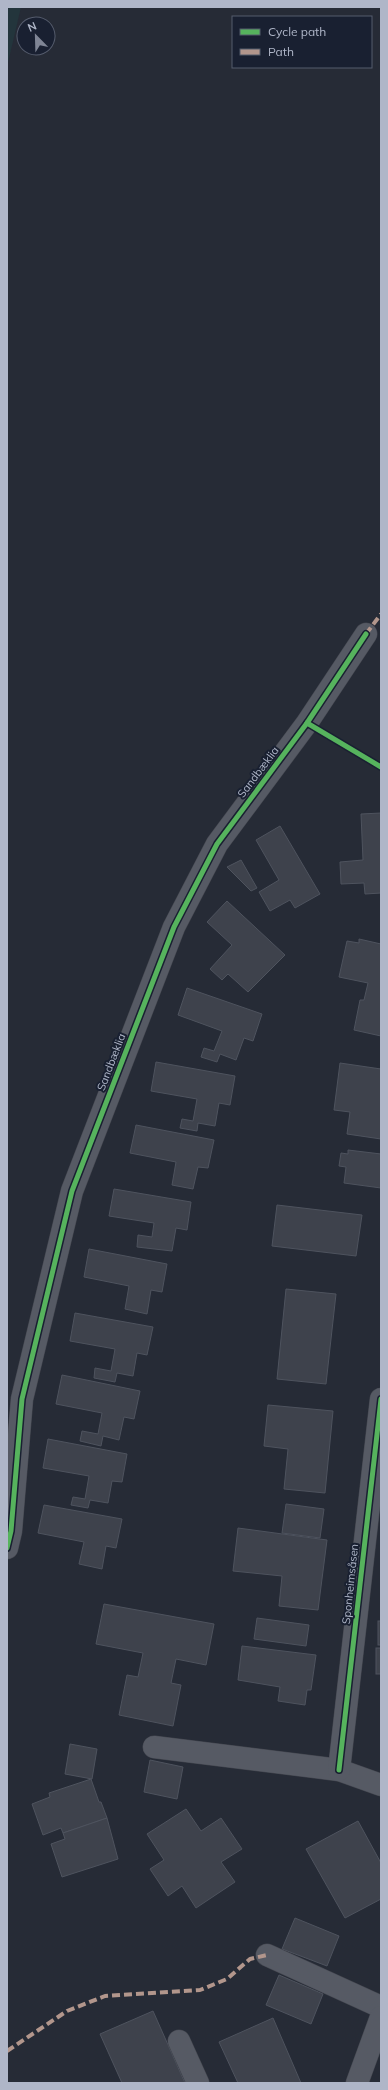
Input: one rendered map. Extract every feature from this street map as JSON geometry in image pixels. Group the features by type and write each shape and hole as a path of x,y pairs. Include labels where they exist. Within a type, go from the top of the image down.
{"street":[{"name":"Sandbæklia","path":"7,1548 12,1531 22,1399 72,1191 174,927 217,844 307,723 366,634"},
{"name":"Sponheimsåsen","path":"339,1770 381,1399"},
{"path":"154,1747 339,1770 381,1785"},
{"path":"266,1955 381,2007"},
{"path":"357,2083 381,2017"},
{"path":"179,2041 198,2083"}],"shaded area":[{"path":"7,7 21,7 19,16 16,16 16,28 7,67"}],"building":[{"path":"381,813 381,893 365,894 364,883 341,884 340,862 363,860 361,814"},
{"path":"280,826 320,894 295,908 290,900 270,911 259,892 279,880 256,840"},
{"path":"241,860 257,888 251,891 227,867"},
{"path":"227,901 285,955 248,992 228,974 222,980 210,969 232,945 207,922"},
{"path":"359,939 381,944 381,1036 354,1030 360,1000 364,1000 368,983 339,977 347,941 359,943"},
{"path":"187,988 262,1014 253,1041 244,1038 236,1060 220,1054 217,1062 201,1057 204,1048 214,1051 222,1031 178,1015"},
{"path":"156,1062 235,1076 230,1105 219,1103 215,1126 198,1123 197,1131 180,1128 182,1119 193,1121 197,1099 151,1091"},
{"path":"340,1063 381,1069 381,1139 347,1134 350,1112 334,1110"},
{"path":"136,1125 214,1140 208,1168 198,1167 193,1189 172,1185 176,1162 130,1153"},
{"path":"348,1150 381,1154 381,1188 344,1183 346,1167 339,1166 341,1153 348,1154"},
{"path":"114,1189 191,1202 187,1230 176,1228 172,1251 137,1247 138,1235 152,1237 154,1223 109,1216"},
{"path":"277,1205 362,1215 356,1256 272,1246"},
{"path":"89,1249 167,1264 162,1292 151,1290 147,1314 125,1309 129,1286 84,1277"},
{"path":"286,1289 336,1294 326,1384 277,1379"},
{"path":"75,1313 153,1327 147,1355 137,1353 133,1376 117,1373 115,1382 94,1378 95,1368 111,1371 115,1349 70,1341"},
{"path":"62,1375 140,1391 134,1419 124,1417 119,1440 103,1436 101,1446 80,1441 82,1431 98,1434 102,1413 56,1404"},
{"path":"268,1405 333,1411 325,1493 284,1489 288,1449 264,1446"},
{"path":"48,1439 127,1454 122,1482 112,1481 108,1503 90,1500 88,1508 71,1505 73,1497 85,1499 89,1476 43,1468"},
{"path":"286,1504 324,1509 320,1538 282,1533"},
{"path":"44,1505 122,1519 116,1548 106,1546 102,1569 79,1564 84,1542 38,1533"},
{"path":"238,1528 327,1540 318,1610 279,1606 282,1576 233,1571"},
{"path":"104,1604 214,1624 206,1665 176,1659 171,1683 181,1685 173,1726 119,1715 127,1675 138,1677 143,1653 96,1644"},
{"path":"257,1618 309,1625 306,1646 254,1639"},
{"path":"378,1621 381,1621 381,1645 378,1645"},
{"path":"242,1646 316,1655 311,1690 307,1690 305,1705 278,1701 280,1687 238,1680"},
{"path":"376,1648 381,1648 381,1674 376,1674"},
{"path":"70,1744 97,1749 92,1779 65,1774"},
{"path":"150,1760 183,1767 177,1799 144,1792"},
{"path":"91,1779 99,1802 101,1802 107,1818 63,1833 61,1828 43,1835 32,1804 50,1797 49,1793"},
{"path":"186,1809 201,1831 221,1818 242,1849 221,1862 235,1882 196,1908 182,1886 168,1896 150,1869 164,1860 147,1834"},
{"path":"107,1818 118,1859 62,1877 51,1844 65,1839 63,1833"},
{"path":"358,1821 381,1863 381,1899 345,1918 306,1849"},
{"path":"295,1918 339,1936 327,1966 282,1949"},
{"path":"279,1975 323,1994 311,2024 266,2005"},
{"path":"153,2011 185,2083 122,2083 100,2034"},
{"path":"273,2018 301,2083 238,2083 219,2042"}],"marked path":[{"path":"366,634 381,614"},
{"path":"7,2051 67,2011 105,1996 200,1990 227,1979 250,1959 267,1955"}],"cycle path":[{"path":"7,1548 11,1531 22,1399 72,1191 174,927 217,844 307,723 366,634"},
{"path":"307,723 381,767"},
{"path":"339,1770 381,1399"}]}
